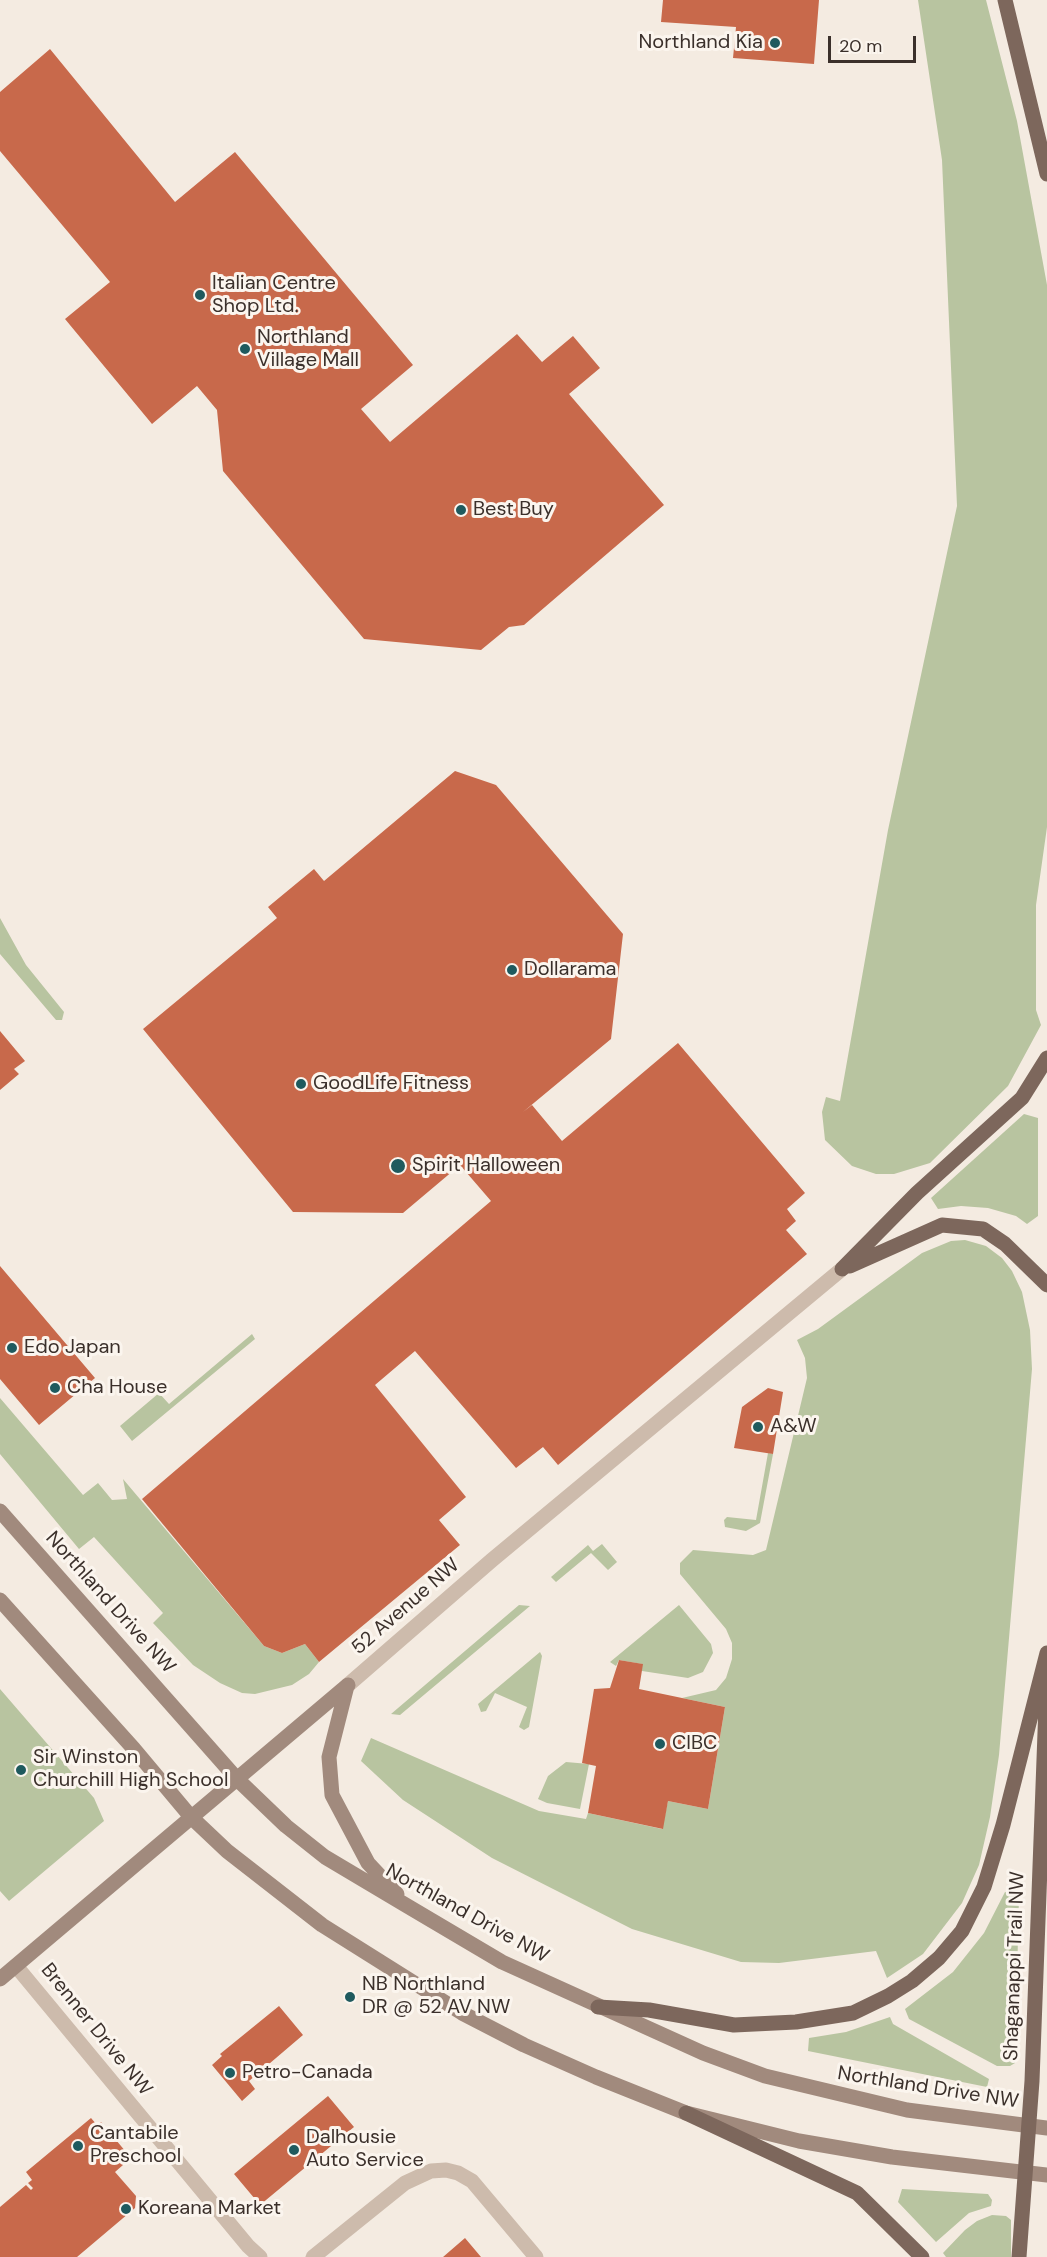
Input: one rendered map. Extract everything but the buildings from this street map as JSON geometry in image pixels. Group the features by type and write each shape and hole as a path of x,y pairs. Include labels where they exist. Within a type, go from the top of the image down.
{"main road":[{"path":"1005,0 1047,174"},
{"path":"842,1269 917,1193 1022,1098 1047,1058"},
{"path":"842,1269 942,1225 982,1230 1005,1244 1047,1285"},
{"path":"598,2007 649,2010 734,2025 796,2022 853,2013 912,1981 939,1958 962,1931 984,1887 1004,1825 1047,1653"},
{"name":"Shaganappi Trail NW","path":"1019,2257 1029,2126 1047,1676"},
{"path":"686,2113 857,2193 922,2257"}],"street":[{"name":"52 Avenue NW","path":"0,1979 348,1685 492,1560 842,1269"},
{"name":"Northland Drive NW","path":"0,1511 237,1779 286,1826 325,1857 502,1962 703,2053 765,2076 906,2110 1047,2128"},
{"path":"0,1600 134,1749 191,1817 227,1851 322,1925 432,1995 524,2045 686,2113 800,2141 892,2157 1047,2175"},
{"path":"348,1685 329,1757 332,1794 368,1863 409,1907"},
{"name":"Brenner Drive NW","path":"16,1966 248,2246 260,2257"},
{"path":"313,2257 405,2183 431,2171 446,2170 459,2173 472,2181 536,2257"}],"green space":[{"path":"918,0 986,0 1017,121 1047,285 1047,827 1036,905 1036,1010 1041,1025 1008,1086 930,1163 894,1174 876,1174 852,1166 825,1140 822,1112 826,1097 840,1101 888,830 957,506 942,160"},
{"path":"0,918 26,965 64,1012 62,1020 56,1020 0,954"},
{"path":"1024,1114 1038,1118 1038,1216 1027,1224 1016,1216 988,1208 961,1206 938,1209 931,1198"},
{"path":"965,1240 986,1246 1002,1258 1012,1271 1022,1292 1030,1330 1032,1369 999,1755 990,1817 979,1865 962,1903 923,1954 887,1978 876,1951 779,1963 741,1962 632,1929 492,1858 403,1800 361,1761 371,1738 539,1811 586,1819 588,1813 662,1829 668,1801 708,1809 725,1707 682,1698 716,1690 726,1678 732,1659 732,1643 726,1629 680,1574 680,1563 693,1550 753,1555 766,1550 807,1378 805,1358 797,1340 818,1329 922,1253 951,1241"},
{"path":"252,1334 255,1339 132,1441 120,1426 159,1393 169,1404"},
{"path":"0,1398 83,1495 98,1483 112,1500 127,1499 123,1479 264,1646 282,1653 305,1644 319,1662 309,1674 292,1685 255,1694 242,1693 220,1683 193,1665 153,1623 163,1613 94,1537 79,1549 0,1454"},
{"path":"768,1453 773,1454 760,1523 746,1531 725,1527 724,1520 727,1517 756,1520"},
{"path":"602,1544 617,1562 608,1570 591,1553 556,1582 551,1577 588,1545 593,1551"},
{"path":"519,1605 530,1606 400,1715 391,1714"},
{"path":"679,1605 711,1644 713,1653 703,1672 688,1678 642,1671 642,1664 619,1660 616,1666 610,1662"},
{"path":"540,1652 542,1656 529,1727 524,1730 519,1727 527,1707 495,1693 486,1711 481,1712 478,1704"},
{"name":"Sir Winston Churchill High School","path":"0,1689 94,1798 104,1821 9,1901 0,1891"},
{"path":"566,1762 589,1764 580,1809 547,1803 538,1799 548,1776"},
{"path":"1005,1892 1019,1895 1015,2063 1010,2066 997,2066 909,2019 905,2009 953,1972 984,1933"},
{"path":"890,2017 893,2024 989,2079 987,2087 808,2051 809,2038 846,2032"},
{"path":"902,2189 988,2194 992,2200 991,2206 969,2213 936,2242 898,2202"},
{"path":"992,2215 1006,2216 1011,2220 1011,2257 946,2257 943,2253 965,2230 977,2221"}],"place":[{"name":"Northland Kia","path":"775,43"},
{"name":"Italian Centre Shop Ltd.","path":"200,295"},
{"name":"Northland Village Mall","path":"245,349"},
{"name":"Best Buy","path":"461,510"},
{"name":"Dollarama","path":"512,970"},
{"name":"GoodLife Fitness","path":"301,1084"},
{"name":"Spirit Halloween","path":"398,1166"},
{"name":"Edo Japan","path":"12,1348"},
{"name":"Cha House","path":"55,1388"},
{"name":"A&W","path":"758,1427"},
{"name":"CIBC","path":"660,1744"},
{"name":"Sir Winston Churchill High School","path":"21,1770"},
{"name":"NB Northland DR @ 52 AV NW","path":"350,1997"},
{"name":"Petro-Canada","path":"230,2073"},
{"name":"Cantabile Preschool","path":"78,2146"},
{"name":"Dalhousie Auto Service","path":"294,2150"},
{"name":"Koreana Market","path":"126,2209"}]}
